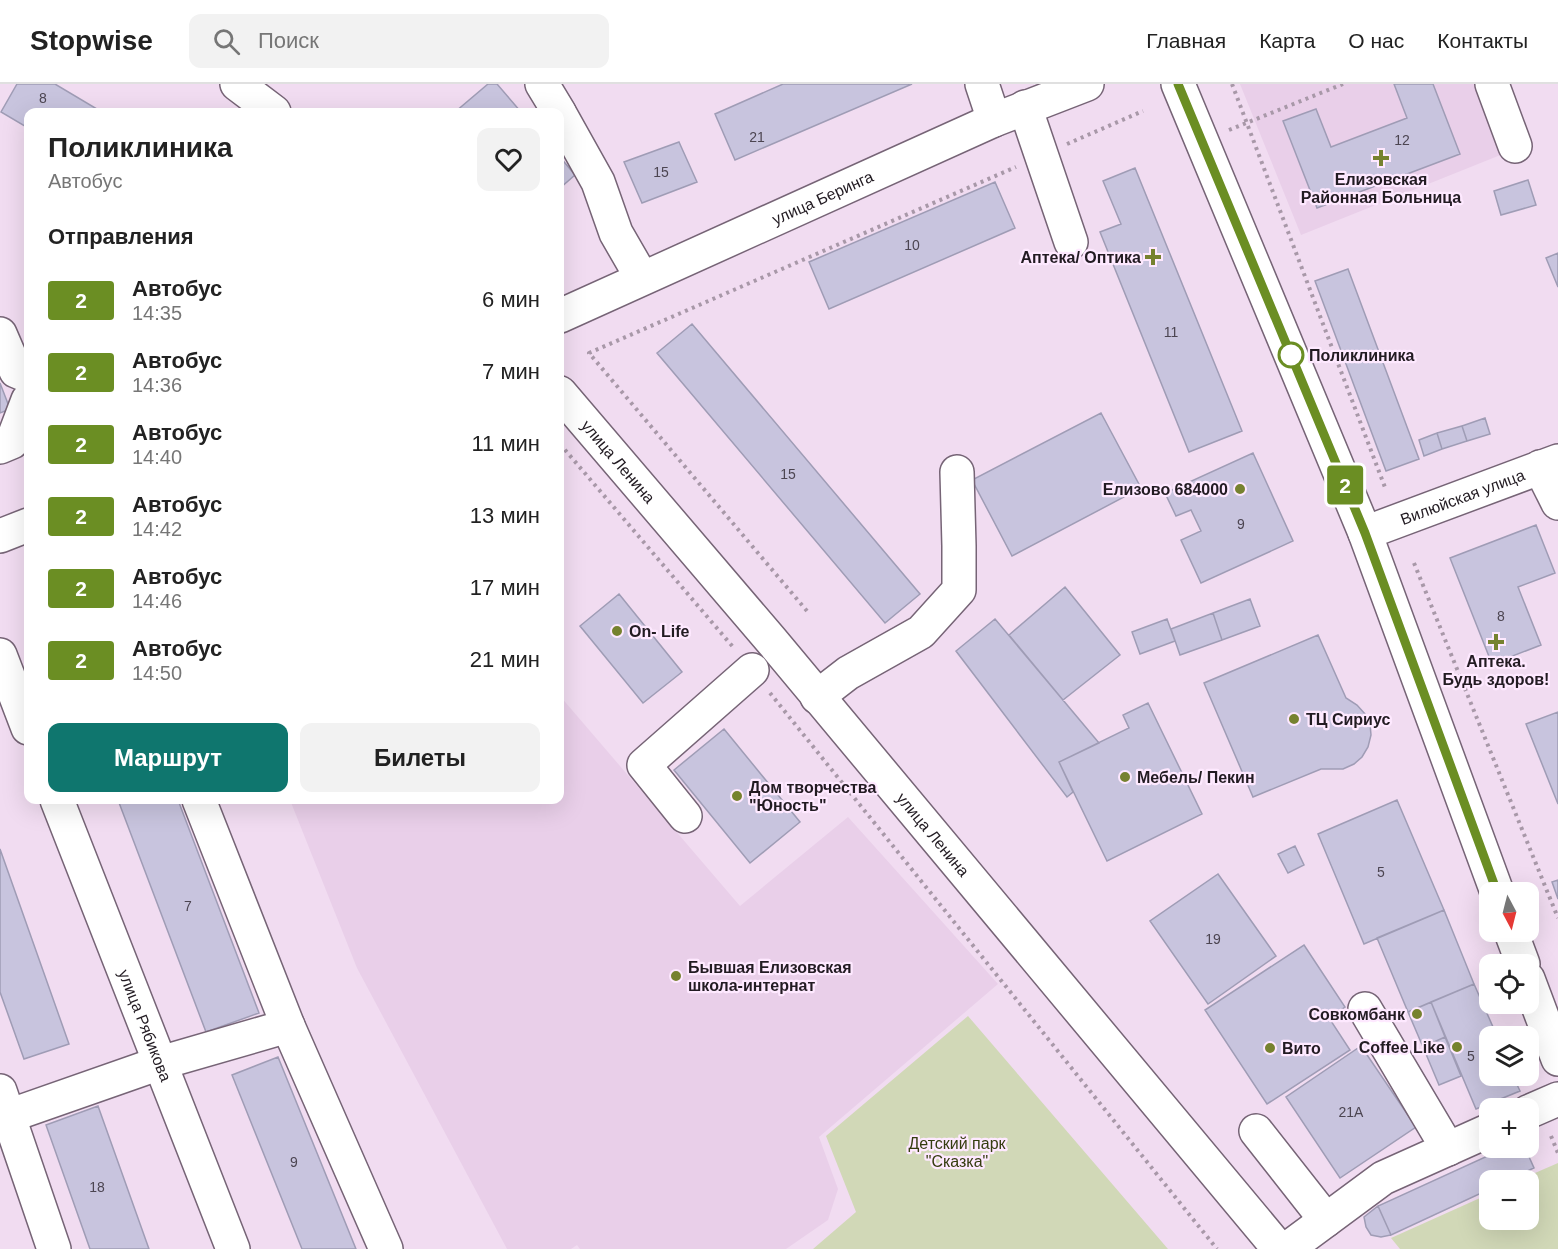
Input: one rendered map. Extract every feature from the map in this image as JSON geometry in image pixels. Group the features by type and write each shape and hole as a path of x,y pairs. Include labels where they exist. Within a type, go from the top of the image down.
{"main road":[{"path":"237,84 269,108"},
{"path":"542,84 556,108"},
{"path":"982,84 994,120"},
{"name":"улица Беринга","path":"564,313 994,120 1087,84"},
{"path":"1178,84 1365,533 1493,882"},
{"path":"1492,84 1515,146"},
{"path":"1025,107 1071,242"},
{"path":"564,122 598,182 616,233 642,278"},
{"path":"0,334 16,371 24,374"},
{"name":"улица Ленина","path":"564,398 818,697 1279,1249"},
{"path":"0,447 12,442 24,410"},
{"path":"1549,464 1558,503"},
{"name":"Вилюйская улица","path":"1365,533 1549,464"},
{"path":"818,697 848,673 921,632 959,590 957,472"},
{"path":"0,536 24,527"},
{"path":"0,655 6,687 24,721"},
{"path":"685,816 644,765 752,670"},
{"name":"улица Рябикова","path":"59,804 233,1249"},
{"path":"201,804 288,1026 386,1249"},
{"path":"1539,1008 1558,1059"},
{"path":"1365,1009 1448,1149"},
{"path":"54,1249 3,1109 288,1026"},
{"path":"1539,1107 1558,1099"},
{"path":"1256,1131 1326,1220"},
{"path":"1287,1249 1383,1178 1479,1135"}],"path":[{"path":"1232,84 1386,490"},
{"path":"1202,141 1343,84"},
{"path":"807,611 590,353 1143,111"},
{"path":"564,449 752,670 1216,1249"},
{"path":"1414,563 1558,918"},
{"path":"1551,1136 1558,1153"}],"shaded area":[{"path":"1240,84 1475,84 1503,154 1301,235"},
{"name":"Бывшая Елизовская школа-интернат","path":"564,701 740,906 848,817 998,984 819,1137 838,1189 828,1220 786,1249 580,1249 577,1245 571,1249 507,1249 357,968 292,804 564,804"}],"green space":[{"name":"Детский парк \"Сказка\"","path":"968,1016 1168,1249 813,1249 856,1212 826,1136"},
{"path":"1558,1163 1558,1249 1400,1249 1391,1238 1479,1198 1479,1230 1539,1230 1539,1171"}],"building":[{"path":"17,84 55,84 95,108 24,108 24,126 1,112"},
{"path":"488,84 497,84 518,108 460,108"},
{"path":"783,84 912,84 735,160 715,114"},
{"path":"1394,84 1433,84 1460,154 1317,208 1283,121 1316,109 1331,147 1407,118"},
{"path":"679,142 697,182 642,203 624,162"},
{"path":"564,162 575,175 564,185"},
{"path":"1135,168 1242,431 1189,452 1100,232 1121,224 1103,181"},
{"path":"1528,180 1536,205 1501,215 1494,191"},
{"path":"995,182 1015,228 829,309 809,262"},
{"path":"1558,253 1558,287 1546,258"},
{"path":"1348,269 1419,459 1386,471 1315,281"},
{"path":"692,324 920,594 885,623 657,353"},
{"path":"0,383 10,409 0,413"},
{"path":"1101,413 1141,488 1012,556 972,480"},
{"path":"1485,418 1490,434 1467,441 1462,426"},
{"path":"1462,426 1467,441 1442,449 1437,433"},
{"path":"1437,433 1442,449 1424,456 1419,440"},
{"path":"1253,453 1293,541 1201,583 1181,540 1201,531 1191,510 1176,516 1165,493"},
{"path":"1536,525 1555,573 1518,587 1541,645 1492,664 1450,558"},
{"path":"1065,587 1120,655 1063,700 1009,635"},
{"path":"619,594 682,672 643,703 580,626"},
{"path":"1250,599 1260,626 1222,640 1213,613"},
{"path":"1213,613 1222,640 1180,655 1171,629"},
{"path":"995,619 1099,743 1059,762 1073,792 1067,797 956,651"},
{"path":"1167,619 1175,641 1140,654 1132,632"},
{"name":"ТЦ Сириус","path":"1318,635 1346,698 1357,705 1370,724 1371,735 1368,747 1362,757 1343,769 1321,769 1253,797 1204,683"},
{"name":"Мебель/ Пекин","path":"1148,703 1202,814 1107,861 1059,762 1129,728 1123,715"},
{"path":"1558,712 1558,804 1526,724"},
{"name":"Дом творчества \"Юность\"","path":"724,729 800,822 750,863 674,770"},
{"path":"1397,800 1444,910 1364,944 1318,834"},
{"path":"120,804 180,804 259,1013 206,1032"},
{"path":"1295,846 1304,865 1288,873 1278,854"},
{"path":"0,849 69,1044 24,1059 0,992"},
{"path":"1218,874 1276,956 1208,1004 1150,921"},
{"path":"1558,880 1558,899 1552,882"},
{"path":"1444,910 1474,984 1408,1012 1377,938"},
{"path":"1304,945 1345,1007 1329,1018 1350,1050 1267,1104 1205,1010"},
{"path":"1474,984 1479,995 1479,1014 1487,1014 1493,1026 1479,1026 1479,1086 1518,1086 1520,1091 1503,1098 1479,1098 1479,1108 1476,1109 1431,1002"},
{"path":"1431,1002 1445,1037 1423,1047 1408,1012"},
{"path":"1445,1037 1461,1076 1439,1085 1423,1047"},
{"path":"1361,1046 1416,1127 1340,1178 1286,1097"},
{"path":"278,1057 356,1249 302,1249 232,1075"},
{"path":"98,1106 149,1249 90,1249 46,1125"},
{"path":"1483,1158 1530,1158 1534,1168 1530,1170 1479,1170 1479,1194 1391,1235 1378,1206"},
{"path":"1378,1206 1391,1235 1381,1237 1371,1235 1366,1227 1364,1217"}],"bus line":[{"name":"2","path":"1178,84 1365,533 1493,882"}],"place":[{"name":"Елизовская Районная Больница","path":"1381,158"},
{"name":"Аптека/ Оптика","path":"1153,257"},
{"name":"Поликлиника","path":"1291,355"},
{"name":"Елизово 684000","path":"1240,489"},
{"name":"On- Life","path":"617,631"},
{"name":"Аптека. Будь здоров!","path":"1496,642"},
{"name":"ТЦ Сириус","path":"1294,719"},
{"name":"Мебель/ Пекин","path":"1125,777"},
{"name":"Дом творчества \"Юность\"","path":"737,796"},
{"name":"Бывшая Елизовская школа-интернат","path":"676,976"},
{"name":"Совкомбанк","path":"1417,1014"},
{"name":"Coffee Like","path":"1457,1047"},
{"name":"Вито","path":"1270,1048"}]}
